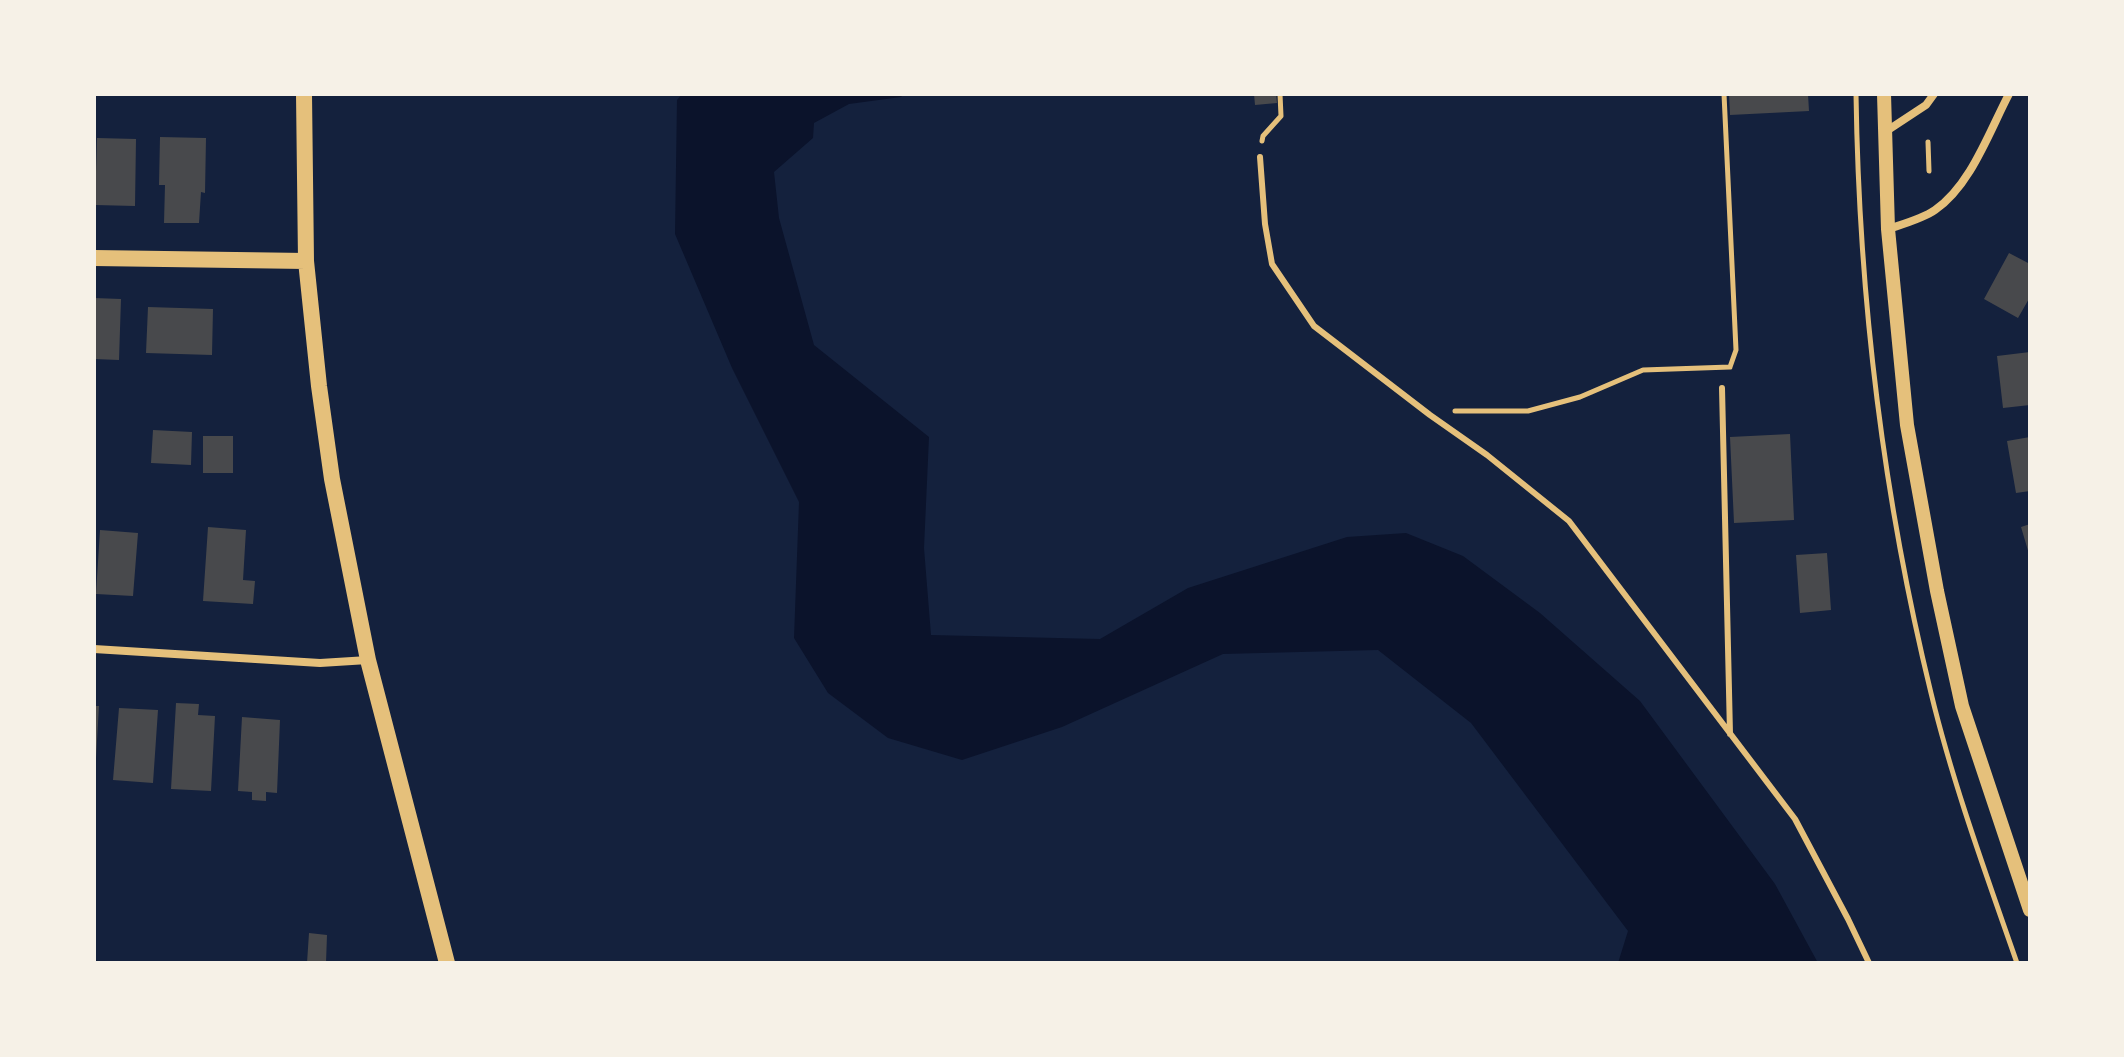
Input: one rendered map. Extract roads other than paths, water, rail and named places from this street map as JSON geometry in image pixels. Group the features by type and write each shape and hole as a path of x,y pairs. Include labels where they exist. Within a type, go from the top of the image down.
{"main road":[{"path":"304,94 306,261 332,479 368,660 447,963"},
{"path":"94,258 306,261"}],"street":[{"path":"1884,94 1888,229 1907,425 1937,591 1962,706 2030,910"},
{"path":"1884,132 1926,105 1934,94"},
{"path":"1888,229 1933,212 1952,195 1971,167 2009,94"},
{"path":"94,649 320,663 368,660"}],"lane":[{"path":"1260,157 1265,224 1272,264 1314,326 1487,455 1569,521 1795,819 1869,963"},
{"path":"1722,388 1730,734"}],"water":[{"path":"682,94 904,94 901,97 849,104 814,123 813,138 774,172 779,218 814,345 929,437 924,548 931,635 1100,639 1188,588 1347,537 1406,533 1463,556 1540,613 1640,701 1775,884 1818,963 1618,963 1628,931 1471,723 1378,650 1223,654 1062,727 962,760 888,738 828,693 794,638 799,502 732,368 675,234 677,100"}]}
